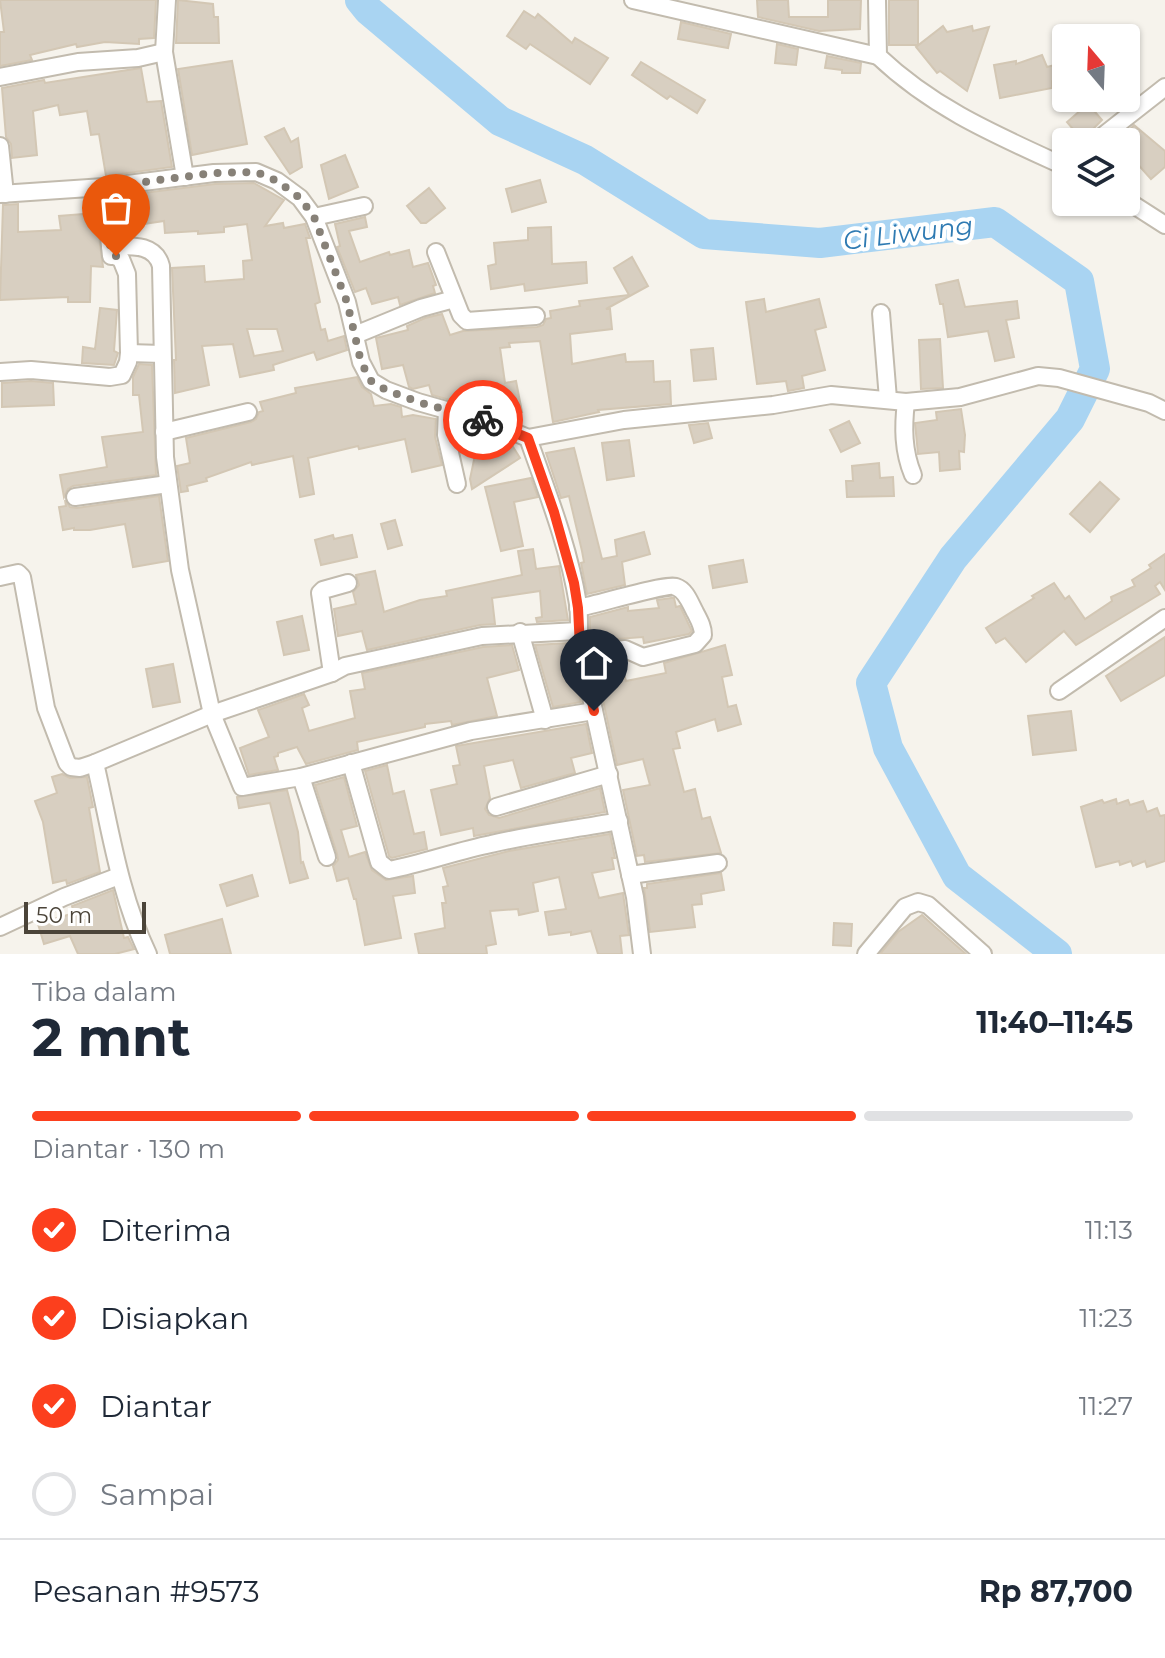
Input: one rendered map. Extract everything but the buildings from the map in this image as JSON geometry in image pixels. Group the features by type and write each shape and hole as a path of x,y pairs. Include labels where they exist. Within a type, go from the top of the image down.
{"street":[{"path":"167,0 164,52 185,177"},
{"path":"633,0 878,56 933,102 974,126 1052,161"},
{"path":"877,0 878,56"},
{"path":"0,77 78,62 138,58 164,52"},
{"path":"1113,128 1165,87"},
{"path":"0,146 2,194 104,187 214,173 256,172 277,181 300,198 314,217 347,302 361,362 371,381 386,390 492,423 528,438 624,420 773,405 831,395 906,402 960,397 1038,376 1059,378 1149,403 1165,411"},
{"path":"104,187 111,255"},
{"path":"314,217 364,206"},
{"path":"1140,209 1165,225"},
{"path":"111,255 150,250 159,260 163,286 164,432 180,570 212,714 242,787 301,777 471,731 594,711"},
{"path":"436,252 454,299 467,321 536,316"},
{"path":"0,372 31,370 117,377 125,369 129,353 127,274 121,259 111,255"},
{"path":"355,335 421,308 454,299"},
{"path":"881,313 888,399"},
{"path":"129,353 162,354"},
{"path":"906,402 906,452 913,475"},
{"path":"447,410 446,435 457,484"},
{"path":"164,432 248,412"},
{"path":"528,438 554,512 578,608 581,653 630,875 642,954"},
{"path":"75,497 168,484"},
{"path":"0,577 18,573 22,577 46,708 67,763 80,768 212,714 364,661 448,642 520,632 578,631"},
{"path":"332,673 320,593 348,583"},
{"path":"578,608 663,586 676,586 685,593 703,627 703,635 695,644 643,657 625,649 581,653"},
{"path":"1059,691 1165,618"},
{"path":"520,632 545,720"},
{"path":"95,763 119,876 135,928 148,954"},
{"path":"351,763 376,855 383,867 389,870 435,861 496,842 619,821"},
{"path":"496,807 609,774"},
{"path":"301,777 327,857"},
{"path":"630,875 718,863"},
{"path":"0,927 119,876"},
{"path":"866,954 905,907 918,902 928,905 983,954"}],"waterway":[{"name":"Ci Liwung","path":"360,0 500,121 585,160 704,234 820,243 995,222 1079,281 1095,369 1070,419 953,558 871,683 888,748 957,876 1057,954"}],"way so far":[{"path":"116,256 111,254 104,187 214,173 256,172 277,181 300,198 314,217 347,302 361,362 371,381 418,402 483,420"}],"route":[{"path":"483,420 528,438 554,512 574,583 580,647 594,711"}]}
